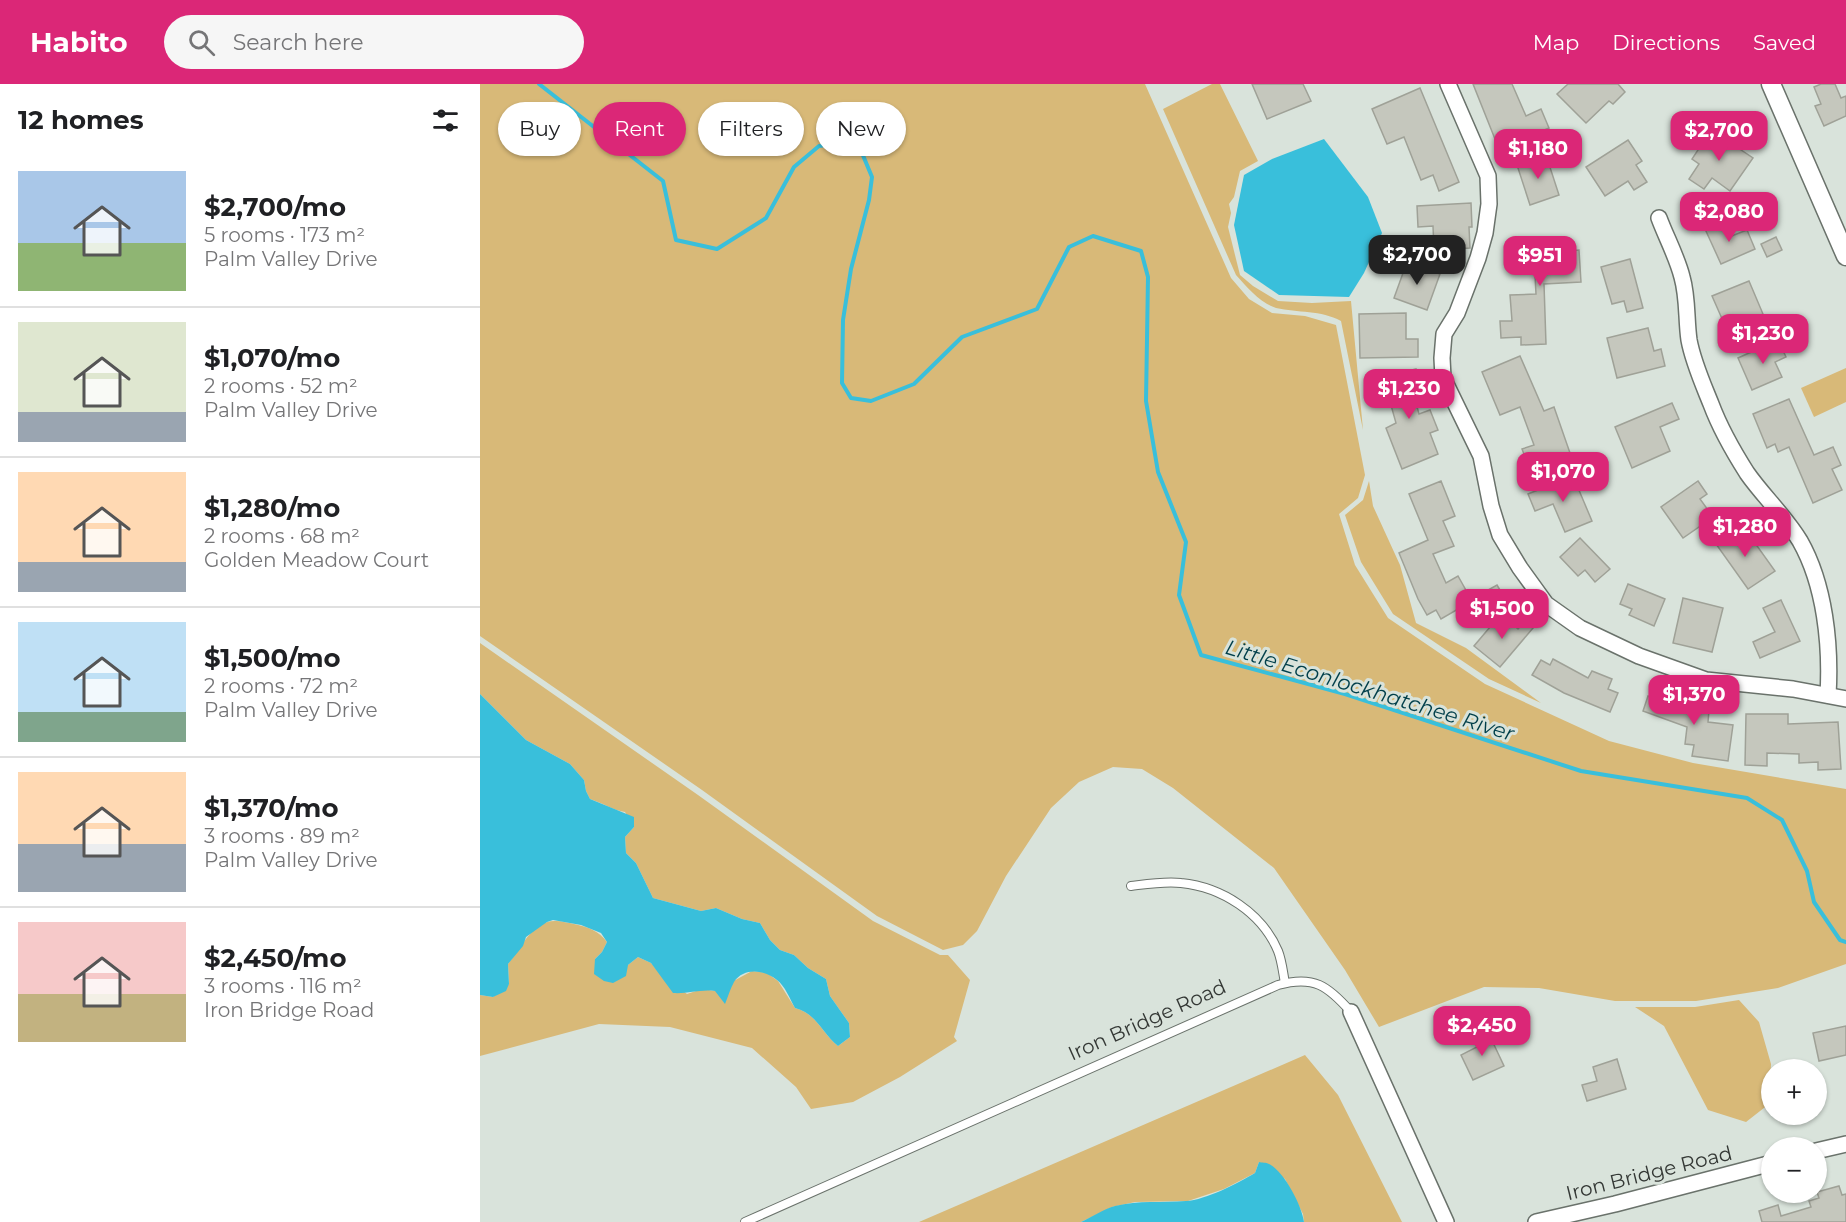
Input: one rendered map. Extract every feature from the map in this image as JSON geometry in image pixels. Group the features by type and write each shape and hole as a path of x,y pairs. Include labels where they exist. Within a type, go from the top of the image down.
{"street":[{"path":"1448,84 1488,176 1488,204 1485,233 1478,258 1457,313 1444,334 1443,378 1481,456 1491,506 1500,535 1520,568 1546,604 1580,628 1639,656 1706,680 1793,689 1846,699"},
{"path":"1771,84 1846,256"},
{"path":"1659,218 1682,275 1688,305 1689,340 1698,372 1712,407 1726,438 1748,474 1777,508 1800,542 1812,569 1823,609 1830,657 1828,695"},
{"name":"Iron Bridge Road","path":"1351,1012 1446,1222"},
{"path":"1827,1148 1846,1144"},
{"name":"Iron Bridge Road","path":"1536,1222 1616,1204 1761,1166"}],"lane":[{"path":"1131,886 1179,882 1205,886 1234,900 1268,933 1279,953 1285,983"},
{"name":"Iron Bridge Road","path":"745,1222 1285,983 1296,980 1317,983 1334,992 1351,1012"}],"shaded area":[{"path":"480,84 1145,84 1231,278 1249,299 1272,313 1305,316 1336,325 1365,475 1358,498 1339,514 1355,565 1388,618 1485,684 1609,741 1693,763 1846,789 1846,964 1778,988 1696,1001 1615,1001 1539,988 1484,987 1379,1027 1345,970 1274,868 1173,788 1142,769 1113,767 1079,782 1051,808 1006,876 977,931 963,945 943,950 877,916 702,790 480,636"},
{"path":"1212,84 1220,84 1258,161 1240,171 1234,197 1229,204 1231,213 1228,227 1240,275 1278,301 1312,303 1351,301 1363,430 1341,321 1326,315 1270,306 1254,294 1236,275 1163,109"},
{"path":"1846,368 1846,402 1814,417 1801,388"},
{"path":"1369,481 1373,506 1400,565 1416,623 1466,648 1541,703 1489,679 1393,614 1361,562 1345,515 1363,500"},
{"path":"480,643 698,795 873,921 940,955 948,955 970,980 954,1037 957,1041 900,1077 853,1102 811,1109 796,1087 752,1048 670,1027 599,1024 480,1056 480,995 493,997 509,984 508,964 534,930 540,925 556,921 588,928 604,938 607,942 595,959 628,965 638,957 651,963 661,975 687,994 702,989 715,991 752,971 767,973 778,981 795,1008 814,1019 838,1046 850,1037 849,1023 830,996 826,979 808,968 794,955 780,950 770,940 760,923 742,919 716,908 701,911 653,898 636,863 626,853 625,837 634,827 625,812 590,799 584,780 570,764 526,740 480,694"},
{"path":"1739,1000 1759,1022 1770,1059 1761,1059 1761,1110 1746,1122 1708,1110 1664,1026 1635,1007 1695,1007"},
{"path":"1305,1055 1338,1095 1402,1222 1304,1222 1303,1214 1285,1179 1259,1162 1255,1173 1224,1189 1188,1201 1135,1202 1112,1207 1081,1222 919,1222"}],"water":[{"path":"1324,139 1368,197 1382,233 1364,273 1349,297 1279,295 1244,271 1234,225 1244,175 1272,159"},
{"path":"480,694 526,740 570,764 584,780 590,799 634,817 634,827 625,837 626,853 636,863 653,898 701,911 716,908 742,919 760,923 770,940 780,950 794,955 808,968 826,979 830,996 849,1023 850,1037 838,1046 814,1019 795,1008 780,983 761,972 749,972 738,977 725,1004 715,991 673,993 651,963 638,957 628,965 626,976 613,983 604,981 594,974 595,959 607,942 601,933 581,925 553,920 526,937 523,946 508,964 509,984 506,991 493,997 480,995"},
{"path":"1259,1162 1268,1163 1281,1174 1296,1198 1304,1222 1081,1222 1107,1209 1124,1204 1203,1198 1255,1173"}],"building":[{"path":"1252,84 1303,84 1311,101 1267,119"},
{"path":"1473,84 1512,84 1526,116 1541,109 1549,128 1499,149"},
{"path":"1568,84 1618,84 1625,92 1613,104 1609,101 1586,123 1557,94"},
{"path":"1821,84 1835,84 1841,98 1846,96 1846,116 1824,126 1815,106 1821,104 1814,87"},
{"path":"1420,88 1459,182 1439,191 1433,175 1421,180 1404,137 1387,144 1372,109"},
{"path":"1711,130 1753,158 1730,191 1712,178 1704,189 1689,179 1699,164 1692,159"},
{"path":"1628,140 1642,161 1636,165 1647,182 1634,190 1628,181 1605,196 1586,167"},
{"path":"1546,155 1559,195 1530,205 1517,165"},
{"path":"1471,203 1470,248 1434,250 1433,226 1418,227 1417,206"},
{"path":"1722,222 1729,237 1747,230 1755,249 1721,264 1705,229"},
{"path":"1776,237 1782,250 1767,257 1761,244"},
{"path":"1569,238 1569,251 1579,250 1581,282 1544,284 1546,344 1521,345 1521,337 1501,338 1500,321 1512,321 1510,295 1536,294 1534,257 1519,257 1518,240"},
{"path":"1630,259 1643,308 1627,312 1624,301 1612,304 1601,267"},
{"path":"1407,262 1440,274 1427,310 1394,298"},
{"path":"1749,281 1763,314 1727,330 1712,296"},
{"path":"1406,313 1406,339 1418,339 1418,357 1360,358 1359,314"},
{"path":"1648,328 1654,351 1661,349 1665,366 1617,378 1607,338"},
{"path":"1778,340 1786,357 1775,362 1782,377 1752,390 1738,358"},
{"path":"1520,356 1544,411 1554,407 1570,453 1529,467 1522,449 1534,445 1520,407 1500,415 1482,372"},
{"path":"1416,369 1421,389 1413,392 1419,414 1430,410 1438,430 1430,433 1438,454 1402,469 1386,428 1396,423 1389,398 1382,400 1379,390 1387,388 1385,377"},
{"path":"1789,399 1814,455 1833,447 1841,465 1832,469 1842,490 1813,503 1789,447 1778,452 1775,444 1767,448 1753,414"},
{"path":"1672,403 1679,419 1660,427 1670,451 1632,468 1615,427"},
{"path":"1573,476 1592,521 1565,532 1553,504 1535,511 1528,494"},
{"path":"1441,481 1455,516 1443,521 1454,546 1433,554 1446,583 1458,576 1472,601 1441,619 1436,610 1427,615 1399,553 1428,540 1409,494"},
{"path":"1698,481 1707,494 1700,499 1708,510 1701,515 1706,522 1683,538 1661,507"},
{"path":"1737,529 1745,539 1750,536 1775,571 1748,589 1716,544"},
{"path":"1580,538 1610,569 1595,582 1585,570 1578,576 1560,557"},
{"path":"1628,584 1665,599 1654,626 1629,615 1632,609 1620,604"},
{"path":"1497,585 1504,597 1479,611 1472,599"},
{"path":"1683,598 1723,608 1712,652 1673,643"},
{"path":"1781,600 1800,641 1760,658 1753,642 1775,632 1763,608"},
{"path":"1501,614 1518,629 1525,621 1533,628 1500,667 1474,646"},
{"path":"1553,659 1588,678 1592,671 1612,679 1608,689 1618,693 1610,712 1564,693 1532,675 1541,660 1550,665"},
{"path":"1661,691 1686,700 1684,706 1709,710 1708,722 1733,725 1728,761 1692,756 1694,745 1685,744 1687,727 1643,711 1648,696 1658,700"},
{"path":"1746,714 1788,714 1788,724 1838,722 1841,769 1818,770 1818,762 1799,763 1799,754 1767,753 1767,766 1745,765"},
{"path":"1846,1026 1846,1055 1819,1059 1813,1033"},
{"path":"1488,1032 1504,1066 1473,1080 1461,1055 1477,1047 1473,1039"},
{"path":"1617,1059 1626,1089 1587,1101 1582,1085 1597,1081 1593,1067"},
{"path":"1839,1186 1842,1195 1846,1194 1846,1222 1762,1222 1759,1211 1778,1205 1781,1216 1811,1207 1810,1203 1827,1203 1827,1189"}],"waterway":[{"name":"Little Econlockhatchee River","path":"539,84 663,181 676,240 717,249 766,218 794,167 819,146 849,142 862,153 872,177 869,200 851,269 843,320 842,383 851,398 871,401 914,384 962,337 1037,309 1069,247 1093,236 1141,251 1148,277 1146,401 1158,472 1186,542 1179,595 1201,655 1345,694 1581,771 1747,798 1782,820 1807,871 1814,902 1840,940 1846,942"}]}
